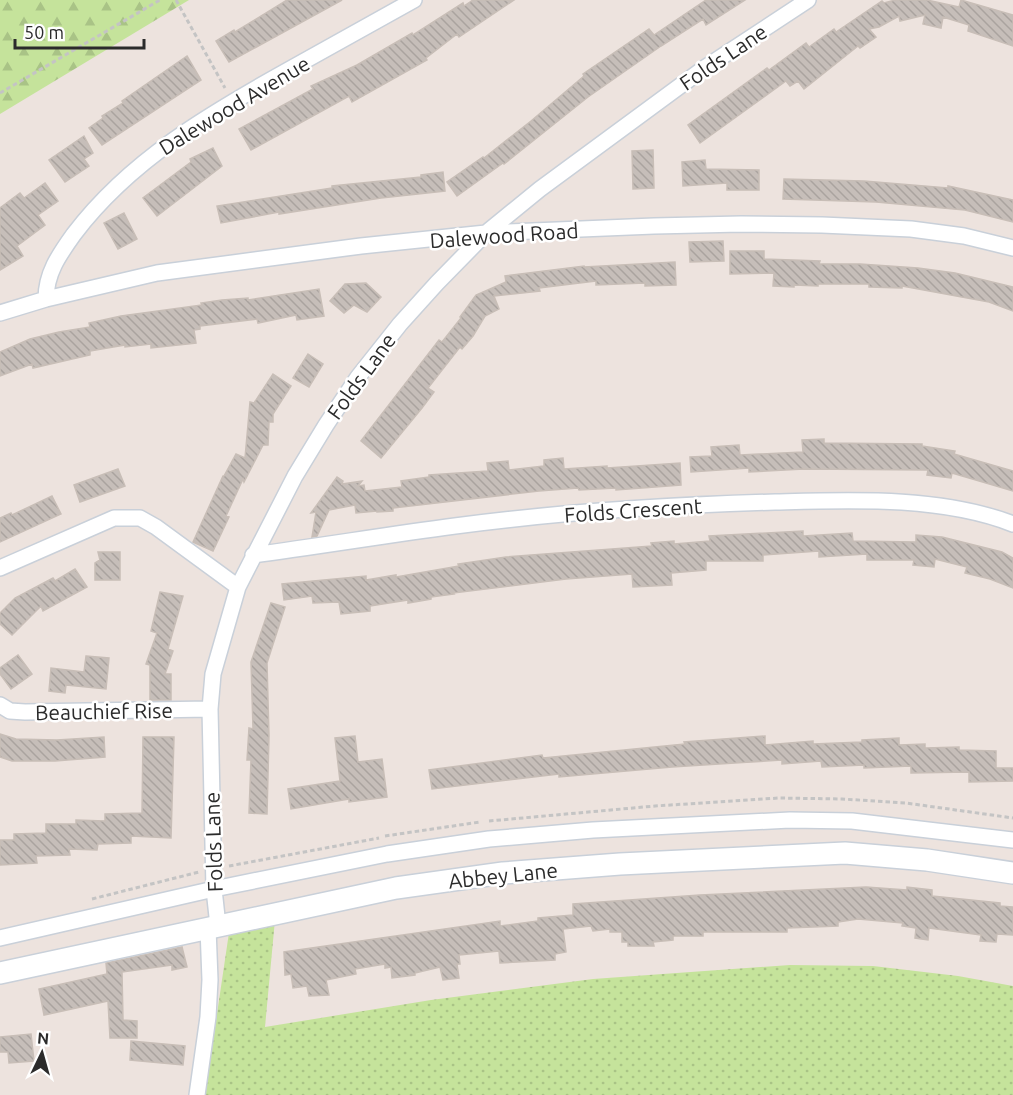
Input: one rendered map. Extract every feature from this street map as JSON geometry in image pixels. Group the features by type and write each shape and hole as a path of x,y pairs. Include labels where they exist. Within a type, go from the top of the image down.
{"main road":[{"name":"Abbey Lane","path":"0,973 396,888 503,873 621,864 845,853 927,860 1013,873"}],"street":[{"name":"Dalewood Avenue","path":"46,299 46,283 53,266 69,241 119,182 154,154 232,101 414,0"},
{"name":"Folds Lane","path":"197,1095 209,1008 213,927 210,709 213,674 238,587 295,476 358,377 414,307 486,233 540,189 703,69 808,0"},
{"name":"Dalewood Road","path":"0,314 46,299 157,273 361,246 486,233 665,225 822,225 912,229 964,236 1013,248"},
{"name":"Folds Crescent","path":"253,555 468,524 714,504 810,501 904,503 952,508 1013,525"},
{"path":"0,568 114,518 132,517 140,518 156,527 238,587"},
{"name":"Beauchief Rise","path":"0,705 10,711 25,712 210,709"},
{"name":"Abbey Lane","path":"0,938 214,889 387,854 489,839 592,830 790,820 852,821 1013,840"}],"path":[{"path":"0,93 160,0"},
{"path":"176,0 232,101"}],"green space":[{"path":"0,0 189,0 0,114"},
{"path":"276,909 265,1027 431,1000 593,979 790,965 873,966 958,976 1013,986 1013,1095 205,1095 231,919"}],"building":[{"path":"287,0 342,0 229,62 216,41"},
{"path":"473,0 514,0 459,37 457,34 426,58 427,60 352,102 349,96 251,150 239,129 313,89 311,86 357,65 412,33 413,35 463,3 464,6"},
{"path":"706,0 745,0 706,25 703,19 661,46 588,97 504,164 457,196 447,182 484,158 531,121 584,76 583,74 649,29 654,35"},
{"path":"895,0 927,0 959,7 961,0 1013,15 1013,46 968,31 969,25 943,17 941,28 923,24 925,15 900,21 899,16 879,27 869,29 876,37 860,48 858,46 804,89 798,81 790,86 786,81 700,143 688,125 806,43 809,47 834,29 836,32 882,1 884,3"},
{"path":"187,56 201,80 102,145 89,128 103,118 102,116 123,103 122,101"},
{"path":"84,136 93,153 84,159 89,166 65,182 49,160"},
{"path":"213,148 222,166 157,216 143,198 191,162 190,159"},
{"path":"653,150 654,188 633,189 632,151"},
{"path":"705,160 706,169 759,170 759,190 727,190 727,183 683,186 682,162"},
{"path":"443,172 445,191 381,198 279,214 279,212 221,223 217,206 332,188 332,186 421,177 421,175"},
{"path":"784,179 864,181 948,188 948,186 1013,200 1013,222 965,210 876,202 783,199"},
{"path":"45,183 58,201 38,215 45,225 17,246 23,256 0,270 0,208 20,193 24,198"},
{"path":"124,213 137,239 118,249 104,223"},
{"path":"723,241 724,261 690,262 689,242"},
{"path":"730,251 764,251 764,259 918,268 955,273 1013,287 1013,311 989,302 902,286 902,288 869,287 869,284 818,284 818,286 773,286 774,273 730,274"},
{"path":"675,262 676,285 645,286 645,283 596,285 596,281 494,296 499,309 485,316 473,336 462,349 460,347 428,388 434,392 381,458 361,441 439,340 442,342 461,318 476,295 506,282 505,276 584,266"},
{"path":"366,283 381,297 367,312 354,305 344,313 330,301 345,284"},
{"path":"319,289 324,316 297,320 296,315 258,323 257,319 200,326 200,329 194,330 196,343 151,348 151,344 125,347 125,345 90,351 90,355 33,368 32,364 0,376 0,352 30,339 90,327 89,323 121,316 202,305 201,303 222,300 248,298 248,300"},
{"path":"308,354 323,364 309,387 293,378"},
{"path":"273,374 291,386 273,414 273,422 269,422 268,445 263,445 244,482 243,479 213,551 193,542 223,476 236,454 245,458 250,402 254,403"},
{"path":"824,439 824,443 922,444 922,446 955,451 954,454 1013,471 1013,491 952,473 951,478 927,475 928,470 804,469 749,472 749,468 691,472 690,457 712,456 711,447 739,445 740,455 803,452 802,440"},
{"path":"563,458 564,469 680,463 681,485 616,490 616,488 579,490 578,488 539,491 393,508 393,511 377,512 356,513 355,505 329,510 317,536 312,537 316,512 311,513 337,477 343,481 342,484 362,481 358,486 364,485 365,491 402,487 401,481 429,477 429,475 488,471 487,463 508,461 509,470 544,466 544,460"},
{"path":"118,469 125,486 80,502 74,485"},
{"path":"52,496 61,514 0,542 0,518 11,513 12,515"},
{"path":"803,531 803,536 852,533 853,541 916,542 916,535 942,537 1002,552 1013,558 1013,588 965,573 967,567 935,559 934,567 913,565 914,560 867,560 867,554 819,557 819,551 763,555 763,561 706,561 706,570 671,573 672,585 633,587 632,574 566,579 453,593 408,603 408,600 370,606 370,611 341,614 339,602 313,603 312,596 284,600 282,584 366,576 366,580 396,575 396,577 506,557 652,546 651,543 674,541 674,544 710,541 709,536"},
{"path":"98,552 120,552 120,580 95,580 95,563 100,560"},
{"path":"75,569 87,587 43,611 41,606 12,635 0,624 0,613 15,598 53,578 55,581"},
{"path":"160,592 183,596 168,649 173,651 165,674 171,674 171,700 150,700 150,665 146,664 157,633 151,631"},
{"path":"271,603 285,607 267,663 269,736 267,814 249,813 251,760 247,760 249,728 253,729 251,662"},
{"path":"18,655 32,674 11,689 0,674 0,668"},
{"path":"86,656 109,658 106,689 66,685 65,693 49,691 51,668 84,672"},
{"path":"0,734 16,739 57,740 104,737 105,757 55,761 12,761 0,757"},
{"path":"355,736 358,762 382,759 387,797 349,802 349,799 291,809 288,789 340,781 335,738"},
{"path":"765,736 765,745 813,741 813,744 862,742 862,740 899,738 899,745 925,744 925,748 959,747 959,750 996,751 996,768 1013,768 1013,781 969,782 969,772 911,773 911,766 822,767 821,761 782,764 782,760 559,777 559,774 432,789 429,770 542,755 543,758 685,744 684,742"},
{"path":"143,737 174,737 171,838 131,836 131,843 98,844 97,850 69,849 70,855 36,856 37,863 0,865 0,840 14,840 14,834 46,833 46,824 76,824 76,820 105,821 105,814 142,813"},
{"path":"866,887 907,890 907,887 932,890 932,896 1000,903 1000,906 1013,907 1013,935 997,934 996,942 980,941 981,935 929,928 928,940 915,938 916,928 902,926 903,923 858,919 838,922 838,926 787,928 787,932 703,932 703,936 673,936 673,940 653,942 654,946 628,946 628,942 622,942 622,932 610,932 610,929 593,931 591,926 563,929 566,952 555,954 555,960 500,963 499,951 459,955 460,964 457,964 459,978 443,980 440,967 415,973 415,975 392,978 391,967 385,968 385,964 355,969 356,974 326,980 329,995 309,996 307,986 293,988 291,974 285,975 284,952 500,921 500,926 538,921 538,918 573,915 573,904"},
{"path":"182,947 187,967 172,970 172,965 122,972 123,1020 137,1021 137,1038 110,1038 108,1001 44,1015 39,989 107,974 106,963"},
{"path":"31,1034 34,1061 9,1063 8,1052 0,1052 0,1037"},
{"path":"131,1041 185,1046 183,1065 130,1060"}]}
